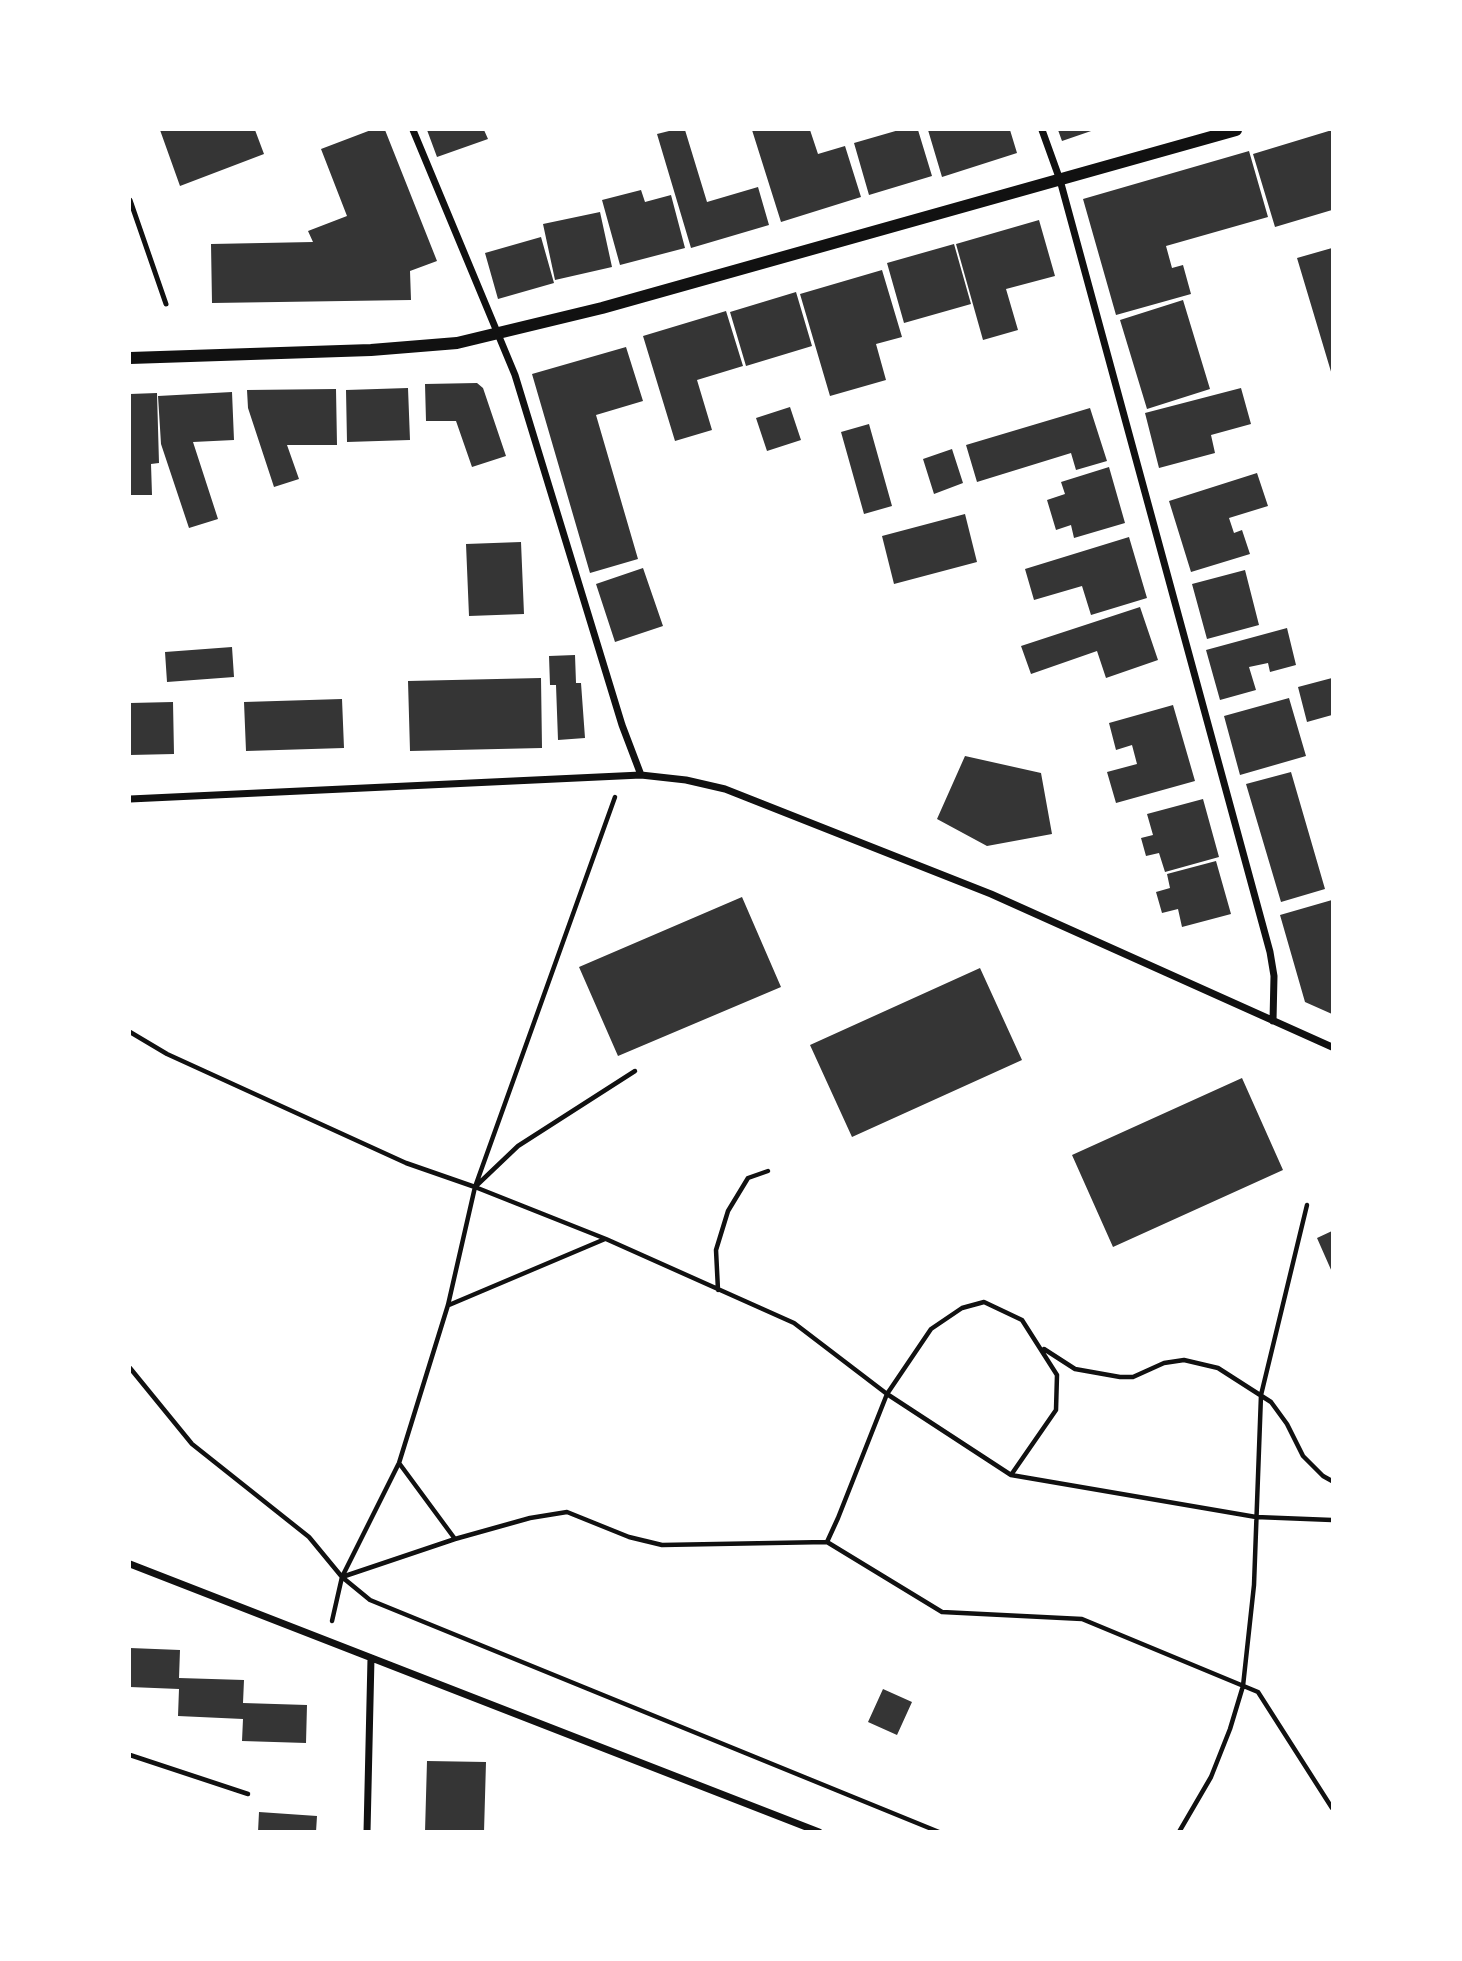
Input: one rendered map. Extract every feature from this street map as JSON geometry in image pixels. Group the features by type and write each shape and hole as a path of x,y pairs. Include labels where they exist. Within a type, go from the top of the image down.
{"street":[{"path":"413,130 515,374 622,725 641,775"},
{"path":"1042,130 1060,180 1270,952 1273,1021"},
{"path":"130,358 372,350 457,343 601,308 1236,130"},
{"path":"130,799 641,775 686,780 725,789 991,894 1332,1047"},
{"path":"130,1564 818,1832"},
{"path":"367,1832 371,1658"}],"lane":[{"path":"130,200 166,304"}],"path":[{"path":"327,1642 342,1577 399,1463 448,1305 475,1186 622,776"},
{"path":"130,1032 167,1054 394,1158 475,1186 606,1239 794,1323 887,1394 1011,1475 1256,1517 1332,1520"},
{"path":"475,1186 518,1146 635,1071"},
{"path":"718,1290 716,1250 728,1211 748,1178 768,1171"},
{"path":"1180,1831 1211,1777 1243,1686 1254,1586 1261,1395 1307,1205"},
{"path":"448,1305 606,1239"},
{"path":"827,1542 887,1394 931,1329 962,1308 984,1302 1022,1320 1058,1375 1056,1410 1011,1475"},
{"path":"1041,1347 1075,1370 1120,1377 1133,1377 1164,1363 1184,1360 1218,1368 1271,1402 1287,1424 1303,1456 1332,1481"},
{"path":"130,1368 192,1444 309,1538 342,1577 370,1600 939,1832"},
{"path":"399,1463 455,1539"},
{"path":"342,1577 455,1539 530,1518 567,1512 629,1538 663,1545 827,1542 942,1612 1082,1619 1258,1692 1332,1808"},
{"path":"130,1755 248,1794"}],"building":[{"path":"160,130 255,130 264,154 180,186"},
{"path":"371,130 385,130 437,261 410,271 411,300 212,303 211,244 313,242 308,231 347,216 321,149"},
{"path":"427,130 484,130 488,139 437,157"},
{"path":"685,130 707,202 758,187 769,225 691,248 657,134"},
{"path":"752,130 810,130 818,154 845,146 861,197 781,222"},
{"path":"899,130 918,130 932,176 869,195 854,143"},
{"path":"928,130 1010,130 1017,153 942,177"},
{"path":"1058,130 1094,130 1062,141"},
{"path":"1332,130 1332,210 1275,227 1253,154"},
{"path":"1249,151 1268,217 1166,246 1172,268 1183,265 1191,294 1116,315 1083,199"},
{"path":"641,190 645,202 671,195 685,248 620,265 602,200"},
{"path":"600,212 612,267 555,280 543,224"},
{"path":"1039,220 1055,276 1006,289 1018,330 983,340 956,244"},
{"path":"541,237 554,283 498,299 485,253"},
{"path":"954,244 971,304 904,323 887,263"},
{"path":"1332,248 1332,375 1297,258"},
{"path":"882,270 902,337 876,344 886,380 830,396 800,294"},
{"path":"796,292 812,346 746,366 730,312"},
{"path":"1183,300 1210,389 1147,409 1120,320"},
{"path":"726,311 743,366 697,380 712,430 675,441 643,336"},
{"path":"626,347 643,401 596,415 638,559 590,573 532,374"},
{"path":"477,383 483,388 506,456 472,467 456,421 426,421 425,384"},
{"path":"408,388 410,440 347,442 346,390"},
{"path":"1241,388 1251,424 1211,435 1215,453 1159,468 1145,413"},
{"path":"336,389 337,445 287,445 299,479 274,487 248,408 247,390"},
{"path":"232,392 234,440 193,442 218,519 189,528 161,444 158,396"},
{"path":"157,393 159,463 151,464 152,495 130,495 130,394"},
{"path":"790,407 801,440 767,451 756,418"},
{"path":"1090,408 1107,461 1076,470 1071,453 977,482 966,445"},
{"path":"869,424 892,506 864,514 841,432"},
{"path":"952,449 963,483 934,494 923,459"},
{"path":"1109,467 1125,523 1074,538 1071,525 1056,530 1047,500 1065,494 1061,482"},
{"path":"1257,473 1268,506 1229,518 1234,533 1242,530 1250,554 1191,572 1169,501"},
{"path":"965,514 977,562 894,584 882,536"},
{"path":"1129,537 1147,598 1091,615 1082,586 1034,600 1025,569"},
{"path":"521,542 524,614 469,616 466,544"},
{"path":"643,568 663,626 615,642 596,584"},
{"path":"1245,570 1259,625 1207,639 1192,584"},
{"path":"1140,607 1158,660 1106,678 1097,651 1031,674 1021,646"},
{"path":"1287,628 1296,665 1270,672 1268,663 1249,667 1256,690 1220,700 1206,650"},
{"path":"232,647 234,677 167,682 165,652"},
{"path":"575,655 576,683 581,683 585,738 558,740 556,685 550,685 549,656"},
{"path":"541,678 542,748 410,751 408,681"},
{"path":"1332,678 1332,715 1307,722 1298,687"},
{"path":"1289,698 1306,756 1240,775 1224,716"},
{"path":"342,699 344,748 246,751 244,702"},
{"path":"173,702 174,754 130,755 130,703"},
{"path":"1173,705 1195,781 1116,803 1107,772 1137,764 1132,745 1116,750 1109,723"},
{"path":"965,756 1041,773 1052,834 987,846 937,819"},
{"path":"1291,772 1325,889 1281,902 1246,784"},
{"path":"1203,799 1219,857 1165,872 1159,853 1146,856 1141,838 1153,835 1147,814"},
{"path":"1216,861 1231,914 1182,927 1178,909 1162,913 1156,892 1170,888 1167,874"},
{"path":"742,897 781,987 618,1056 579,967"},
{"path":"1332,900 1332,1014 1305,1002 1280,915"},
{"path":"980,968 1022,1060 852,1137 810,1045"},
{"path":"1242,1078 1283,1170 1113,1247 1072,1155"},
{"path":"1332,1231 1332,1272 1317,1238"},
{"path":"130,1648 180,1650 179,1678 244,1680 243,1703 307,1705 306,1743 242,1741 243,1719 178,1716 179,1689 130,1687"},
{"path":"883,1689 912,1702 897,1735 868,1722"},
{"path":"427,1761 486,1762 484,1832 425,1832"},
{"path":"259,1812 317,1816 316,1832 258,1832"}]}
